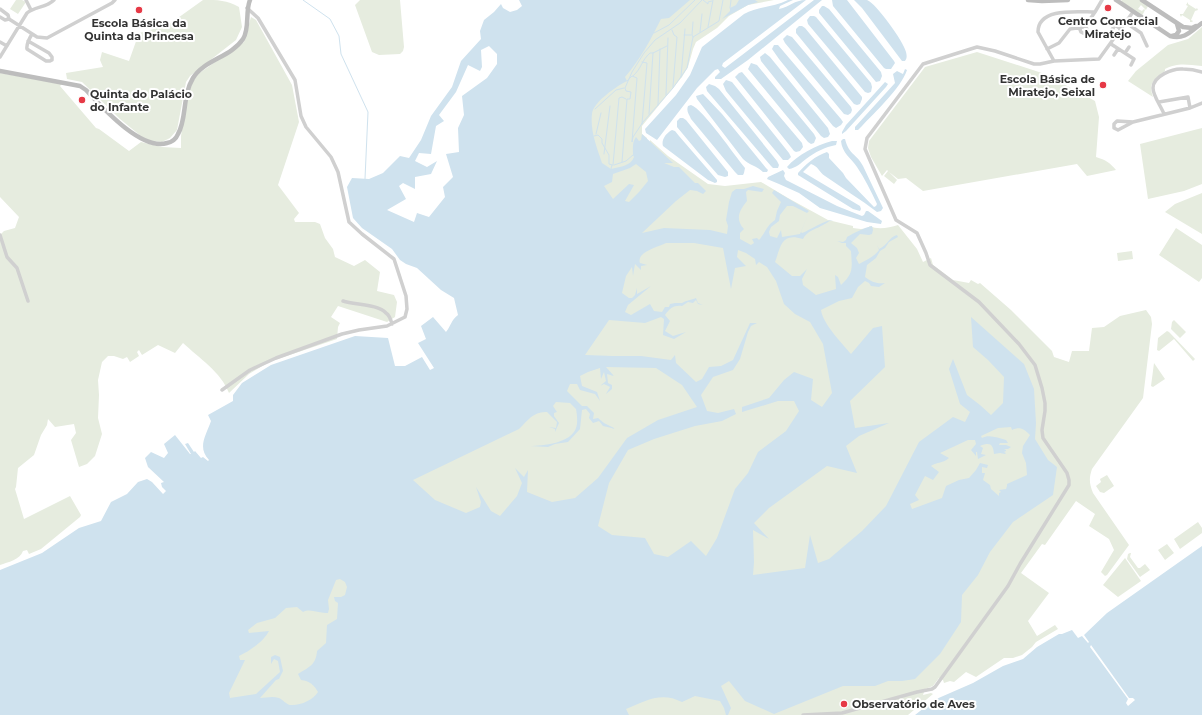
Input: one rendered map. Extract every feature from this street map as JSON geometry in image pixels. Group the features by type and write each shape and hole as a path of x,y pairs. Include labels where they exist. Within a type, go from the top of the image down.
{"main road":[{"path":"0,71 80,86 86,90 115,119 143,140 150,144 161,145 175,139 181,128 186,94 194,76 200,69 230,50 243,39 246,32 247,8 250,0"},
{"path":"1031,0 1068,0"},
{"path":"1116,0 1170,36 1184,36 1192,32 1201,24"},
{"path":"1146,1 1177,24 1187,28 1192,28 1201,24"},
{"path":"1170,36 1174,36 1178,33 1179,29 1177,24"}],"street":[{"path":"26,0 31,10"},
{"path":"0,57 27,13 31,10 47,5 54,0"},
{"path":"0,10 8,15 9,19 37,37 47,38 115,0"},
{"path":"1047,50 1060,43 1073,27 1086,25 1102,0"},
{"path":"222,390 250,370 276,358 342,334 392,324 405,317 407,309 406,296 394,259 349,222 338,172 331,157 306,127 301,116 295,80 258,18 247,8"},
{"path":"1054,61 1038,32 1038,28 1048,15 1056,13 1095,12"},
{"path":"803,715 842,713 936,687 1008,586 1069,485 1067,473 1043,438 1042,430 1045,403 1035,365 1019,344 979,302 930,265 917,233 896,220 865,149 867,138 923,64 977,47 995,50 1034,64 1054,61 1099,59 1133,12"},
{"path":"0,17 5,20 9,19"},
{"path":"1126,22 1141,33 1147,46"},
{"path":"1079,27 1081,32 1085,34 1087,31 1086,25"},
{"path":"1116,37 1110,33 1115,25 1121,29"},
{"path":"28,41 49,53 52,60 46,61 27,49 28,41 32,34"},
{"path":"0,42 7,46"},
{"path":"1111,44 1134,59 1130,65"},
{"path":"1125,53 1129,48"},
{"path":"1114,55 1118,49"},
{"path":"1164,114 1153,89 1157,79 1173,70 1182,68 1202,72"},
{"path":"1159,102 1188,97 1190,108"},
{"path":"1133,122 1117,122 1114,124 1114,128 1118,130 1133,122 1190,108 1202,103"},
{"path":"0,235 7,257 17,268 28,301"},
{"path":"344,301 359,303 384,310 388,314 392,324"}],"shaded area":[{"path":"16,0 26,2 18,14 10,9"},
{"path":"203,0 222,1 239,7 242,27 236,40 190,76 186,82 177,130 170,138 162,142 151,141 142,137 120,119 82,82 67,79 66,73 103,67 100,60 102,52 129,61 139,33 168,25"},
{"path":"360,0 400,0 404,47 400,54 379,55 372,52 355,5"},
{"path":"631,0 774,0 748,5 729,16 717,28 696,42 688,67 682,77 642,126 642,134 647,138 651,173 638,227 550,154"},
{"path":"1140,0 1148,6 1146,10 1141,5 1138,9 1142,11 1144,9 1145,10 1142,16 1121,1"},
{"path":"1188,2 1188,4 1196,9 1197,8 1198,10 1195,11 1191,20 1193,21 1192,22 1182,15 1181,17 1180,15 1183,14 1188,6 1186,5"},
{"path":"251,17 256,20 292,85 299,122 278,185 299,213 294,219 295,222 315,222 320,224 325,238 333,249 335,257 354,266 365,260 380,272 377,291 394,295 397,302 395,317 387,322 338,306 331,317 340,323 338,327 337,339 269,362 249,374 229,393 221,378 183,343 175,353 158,345 142,355 139,350 137,352 139,356 130,362 127,357 123,359 108,356 102,362 98,380 98,418 102,434 95,456 87,464 79,467 71,440 76,433 74,424 55,427 48,419 47,425 41,435 34,455 18,468 15,489 24,519 70,496 81,515 80,517 41,549 29,554 27,550 23,551 17,559 0,565 0,235 4,231 15,228 19,217 0,197 0,73 62,84 60,86 96,128 129,151 141,142 162,147 181,148 181,136 187,99 192,83 198,74 244,42"},
{"path":"1202,27 1202,66 1179,65 1165,69 1165,71 1153,82 1151,88 1153,97 1128,81 1136,71 1168,45 1188,39"},
{"path":"977,52 1045,74 1095,101 1099,117 1096,157 1108,162 1116,170 1087,176 1077,164 923,191 906,178 898,179 889,172 897,180 894,184 884,176 888,171 887,170 882,176 871,157 868,148 869,141 925,67"},
{"path":"1202,128 1202,184 1184,191 1148,199 1140,144"},
{"path":"650,140 668,156 708,184 725,186 761,182 828,220 853,226 853,228 864,229 870,226 883,228 898,225 917,249 923,262 931,258 933,265 953,280 969,283 971,280 978,284 980,283 1011,310 1052,351 1054,357 1069,362 1072,351 1089,351 1092,328 1104,327 1120,316 1146,310 1151,317 1152,324 1143,398 1092,469 1090,475 1090,483 1093,493 1129,545 1107,575 1105,576 1101,572 1114,550 1109,539 1089,526 1095,514 1076,501 1045,545 1042,544 1021,573 1049,593 1028,621 1037,636 1055,625 1058,629 1036,642 1022,655 1013,658 1004,658 976,677 966,672 954,682 950,681 944,683 943,680 939,678 933,686 925,689 923,695 933,694 908,715 401,715 368,711 138,715 387,504 649,223"},
{"path":"1202,193 1202,234 1165,212 1175,204"},
{"path":"1176,228 1202,245 1202,278 1199,282 1159,255"},
{"path":"1132,251 1133,259 1118,261 1117,253"},
{"path":"1174,320 1186,332 1180,338 1171,329 1172,322"},
{"path":"1167,331 1195,359 1193,361 1174,339 1159,351 1157,350 1158,338"},
{"path":"1154,363 1165,379 1153,387 1151,386"},
{"path":"1107,475 1114,486 1104,493 1100,492 1096,486 1101,482 1100,479"},
{"path":"1198,522 1202,528 1202,533 1180,549 1174,539"},
{"path":"1167,544 1174,553 1165,560 1158,550"},
{"path":"1130,553 1130,557 1138,568 1145,564 1150,570 1140,577 1127,559 1128,554"},
{"path":"1125,558 1141,581 1118,597 1103,585"}],"water":[{"path":"519,0 690,0 669,18 661,19 649,42 625,77 627,81 612,90 596,104 593,109 593,133 602,163 611,169 624,166 630,162 634,157 634,141 636,137 639,141 641,140 642,134 673,163 664,163 674,167 679,167 695,183 698,183 706,191 703,194 690,190 642,233 664,228 710,230 727,234 728,226 726,220 732,192 736,189 744,189 753,186 764,189 762,192 748,190 746,192 747,201 739,215 741,225 744,229 740,233 740,239 751,245 754,243 752,239 757,238 759,240 775,220 781,202 772,193 774,190 809,211 807,213 793,206 787,206 780,215 779,221 771,227 769,232 770,236 777,238 781,230 782,237 800,234 808,215 801,232 802,233 822,223 833,220 809,232 803,239 790,237 786,239 781,246 775,262 792,276 800,276 807,269 802,279 803,285 816,295 836,289 835,275 838,277 841,285 850,273 852,266 851,251 846,246 846,243 837,241 843,242 853,233 872,226 872,234 860,234 851,243 857,248 859,253 856,258 859,264 870,258 879,250 877,245 879,249 894,236 897,235 898,237 889,242 885,248 880,251 876,258 867,265 865,277 874,282 885,283 879,287 871,286 865,281 858,287 852,298 839,301 821,310 822,315 829,327 851,354 873,328 882,326 885,367 850,401 855,428 889,423 859,436 846,446 857,473 827,466 769,508 754,523 769,539 753,530 753,575 805,568 810,535 818,563 829,559 862,531 886,506 919,442 953,417 965,422 970,412 960,404 949,369 953,359 967,395 991,415 1003,403 1004,377 973,347 971,317 1024,364 1034,389 1036,423 1035,439 1048,460 1057,467 1053,495 1013,522 990,552 978,575 962,595 961,622 940,654 915,679 888,681 875,686 843,686 774,714 745,701 729,681 721,686 731,708 728,715 726,715 720,701 695,696 682,702 667,697 653,698 626,709 629,715 0,715 0,570 42,553 79,528 101,521 111,502 127,494 138,482 147,479 152,482 163,494 166,491 162,487 161,483 164,482 148,467 145,458 151,452 164,458 168,453 164,444 175,435 190,454 185,444 188,443 194,452 195,451 201,458 203,457 208,461 209,460 205,455 203,446 211,421 208,415 233,401 233,395 242,383 271,365 355,336 388,338 395,366 405,366 422,357 430,370 434,368 418,343 426,339 421,326 433,317 446,332 458,315 454,298 441,290 417,268 400,260 392,249 362,228 353,218 347,187 352,178 369,179 383,173 400,156 409,158 421,140 431,116 452,87 461,61 481,39 480,31 484,20 501,4 503,8 510,12 517,10 522,6","holes":["489,46 497,54 497,64 487,78 462,96 464,115 458,128 459,152 446,154 453,177 443,187 445,197 429,217 417,213 414,222 387,210 406,199 399,186 403,183 415,189 415,177 431,174 437,161 427,167 415,161 419,153 431,154 436,126 444,121 439,115 456,92 468,65 480,71 482,67 481,50","636,164 646,172 648,181 629,202 625,201 634,185 629,184 613,199 604,186 612,182 613,174 630,168","666,243 694,243 723,248 731,289 735,268 746,266 737,257 738,250 746,253 755,259 756,265 759,262 767,267 776,281 784,304 795,314 810,322 823,344 832,393 822,407 811,400 813,379 794,372 784,380 769,398 742,407 742,412 778,401 794,401 799,411 786,431 758,452 748,473 735,489 717,538 706,556 691,541 668,557 654,554 645,538 612,535 598,526 609,483 628,450 654,439 695,426 722,421 736,414 734,409 718,413 707,411 701,395 713,377 733,370 740,359 751,326 757,323 750,323 733,360 721,366 709,367 702,379 696,382 676,363 675,355 671,360 641,356 585,355 609,320 645,323 661,317 664,319 663,335 674,339 686,332 673,336 665,331 670,321 665,315 669,310 677,306 682,306 688,302 693,303 696,300 698,304 703,305 698,303 696,298 682,303 670,304 669,307 665,307 662,312 654,311 650,304 631,315 625,312 628,305 651,286 637,294 637,288 635,295 632,298 629,298 622,293 626,276 632,267 633,276 635,264 641,270 641,266 647,265 640,263 640,259 641,256 648,250","606,367 656,368 682,385 697,407 658,420 627,438 598,478 575,498 552,502 527,492 528,470 524,477 515,468 522,483 517,496 500,516 491,511 476,487 481,502 480,507 466,513 435,500 413,480 519,429 538,413 547,412 557,422 556,428 549,427 555,429 555,432 559,423 554,416 554,413 557,412 553,406 556,402 570,403 576,409 576,428 569,437 556,443 530,446 548,447 555,444 568,442 580,429 582,410 586,409 590,414 589,418 593,423 599,421 603,426 616,429 598,418 593,419 594,413 587,406 582,406 567,391 570,384 577,384 580,390 595,394 600,401 597,392 582,386 580,376 600,368 601,379 604,372 606,381 600,386 604,384 610,387 606,394 612,389 612,385 608,383 607,374 614,376","1011,427 1012,430 1020,428 1026,431 1030,435 1023,446 1022,453 1026,463 1027,475 1007,484 1006,489 999,490 1001,492 999,493 999,496 991,489 990,485 983,480 985,473 982,473 982,467 987,468 988,465 980,463 969,478 959,480 946,486 942,498 912,509 910,504 919,500 915,495 925,476 933,480 939,472 931,466 949,458 940,453 968,440 975,440 976,444 971,450 976,456 977,452 978,459 986,455 981,454 983,448 980,446 989,444 992,446 994,454 1005,454 1006,453 1004,452 1006,450 1004,449 1011,447 999,445 1000,443 1008,443 1006,440 991,436 982,438 981,436 998,428","340,579 345,582 347,587 345,595 341,597 334,597 335,601 338,603 337,619 327,625 326,643 317,651 313,663 298,674 301,680 309,682 315,687 318,692 316,695 306,702 298,705 290,705 276,697 260,698 276,680 279,679 283,671 280,657 275,655 271,657 271,664 274,659 278,661 280,672 256,694 230,698 229,693 245,660 240,660 239,656 256,645 267,635 269,631 249,633 248,630 257,623 275,618 286,608 297,607 303,612 309,611 328,613 328,600 336,580"]},
{"path":"739,0 755,0 758,2 748,5 722,19 730,11 730,8 736,5"},
{"path":"788,0 793,0 780,6 779,9 798,1 806,0 723,63 722,66 725,68 814,0 822,0 748,60 721,79 715,79 720,72 718,69 715,70 697,88 657,140 646,133 645,129 676,95 690,75 702,47 744,14"},
{"path":"832,0 847,0 894,61 895,63 891,69 884,68 833,6"},
{"path":"854,0 867,0 883,15 904,47 907,56 905,61 902,61 862,8"},
{"path":"822,6 829,9 881,72 882,76 880,81 876,82 819,13"},
{"path":"810,16 816,17 871,83 871,92 865,92 808,24 807,20"},
{"path":"799,26 805,28 862,97 860,104 854,104 796,33 796,29"},
{"path":"787,35 792,37 851,107 851,113 848,115 844,114 785,43 783,39"},
{"path":"774,45 778,45 841,119 843,122 841,125 836,128 833,126 779,59 772,49"},
{"path":"765,53 770,57 828,128 830,134 828,137 824,138 821,136 761,61 760,57"},
{"path":"751,63 757,65 814,134 816,138 814,143 811,144 808,142 748,69"},
{"path":"905,69 907,70 904,77 894,92 858,130 855,130 855,127 895,83 893,74 897,71 903,74"},
{"path":"742,72 802,143 803,147 800,151 794,151 735,77"},
{"path":"726,80 732,82 789,153 791,157 788,160 783,160 726,91 723,84"},
{"path":"885,82 888,84 886,87 842,134 846,125"},
{"path":"709,84 719,89 777,161 779,165 778,168 773,168 771,166 707,91 706,87"},
{"path":"703,94 722,114 768,170 767,172 763,172 743,159 697,99 696,96"},
{"path":"691,105 696,108 711,124 745,168 743,175 738,175 735,172 691,119 687,109 688,106"},
{"path":"680,118 686,120 728,172 728,176 725,177 718,175 677,127 677,121"},
{"path":"672,130 675,131 717,180 717,182 715,183 708,180 663,146 664,137"},
{"path":"845,139 851,151 863,166 883,208 881,211 877,212 825,176 811,164 803,172 860,206 860,211 853,209 798,175 804,166 827,152 829,154 829,158 846,178 874,207 876,206 877,204 863,176 843,149 841,141"},
{"path":"832,141 837,141 836,145 809,156 794,168 789,169 787,167 796,158 808,151"},
{"path":"783,170 786,180 837,206 862,216 866,211 868,211 882,221 881,224 867,222 820,208 799,193 767,179 768,177"},
{"path":"1202,546 1202,715 915,715 934,700 973,683 1003,666 1023,659 1037,647 1059,634 1072,630 1078,638 1082,636 1088,643 1089,642 1084,635 1107,613","holes":["1091,645 1129,698 1133,698 1135,700 1128,706 1126,703 1128,699 1090,647"]}],"waterway":[{"path":"303,0 330,19 339,36 341,54 368,112 365,179"},
{"path":"654,33 669,25 695,0"},
{"path":"622,162 627,99 630,99 631,92 626,91 625,88 632,72 644,53 655,40 680,23 702,0"},
{"path":"703,0 708,4 708,2 712,1"},
{"path":"708,27 713,0"},
{"path":"627,81 632,76 637,78 632,142 633,137 643,122 673,88 687,68 693,37 719,21 723,0"},
{"path":"730,8 731,0"},
{"path":"700,32 702,14"},
{"path":"693,22 693,37"},
{"path":"681,77 685,29"},
{"path":"672,30 674,35 677,37 673,87"},
{"path":"684,35 691,35"},
{"path":"666,95 668,38"},
{"path":"633,76 650,53 667,46"},
{"path":"658,105 660,49"},
{"path":"649,114 653,53"},
{"path":"642,62 647,63 642,124"},
{"path":"595,109 616,90 624,88"},
{"path":"613,165 619,98 622,97 626,99"},
{"path":"604,154 610,106"},
{"path":"596,134 601,113"},
{"path":"594,136 598,135 602,139 602,143 609,155 609,164 612,165"},
{"path":"614,165 626,161 633,155"},
{"path":"611,169 612,165"}],"place":[{"name":"Centro Comercial Miratejo","path":"1108,8"},
{"name":"Escola Básica da Quinta da Princesa","path":"139,10"},
{"name":"Escola Básica de Miratejo, Seixal","path":"1103,85"},
{"name":"Quinta do Palácio do Infante","path":"82,100"},
{"name":"Observatório de Aves","path":"844,704"}]}
